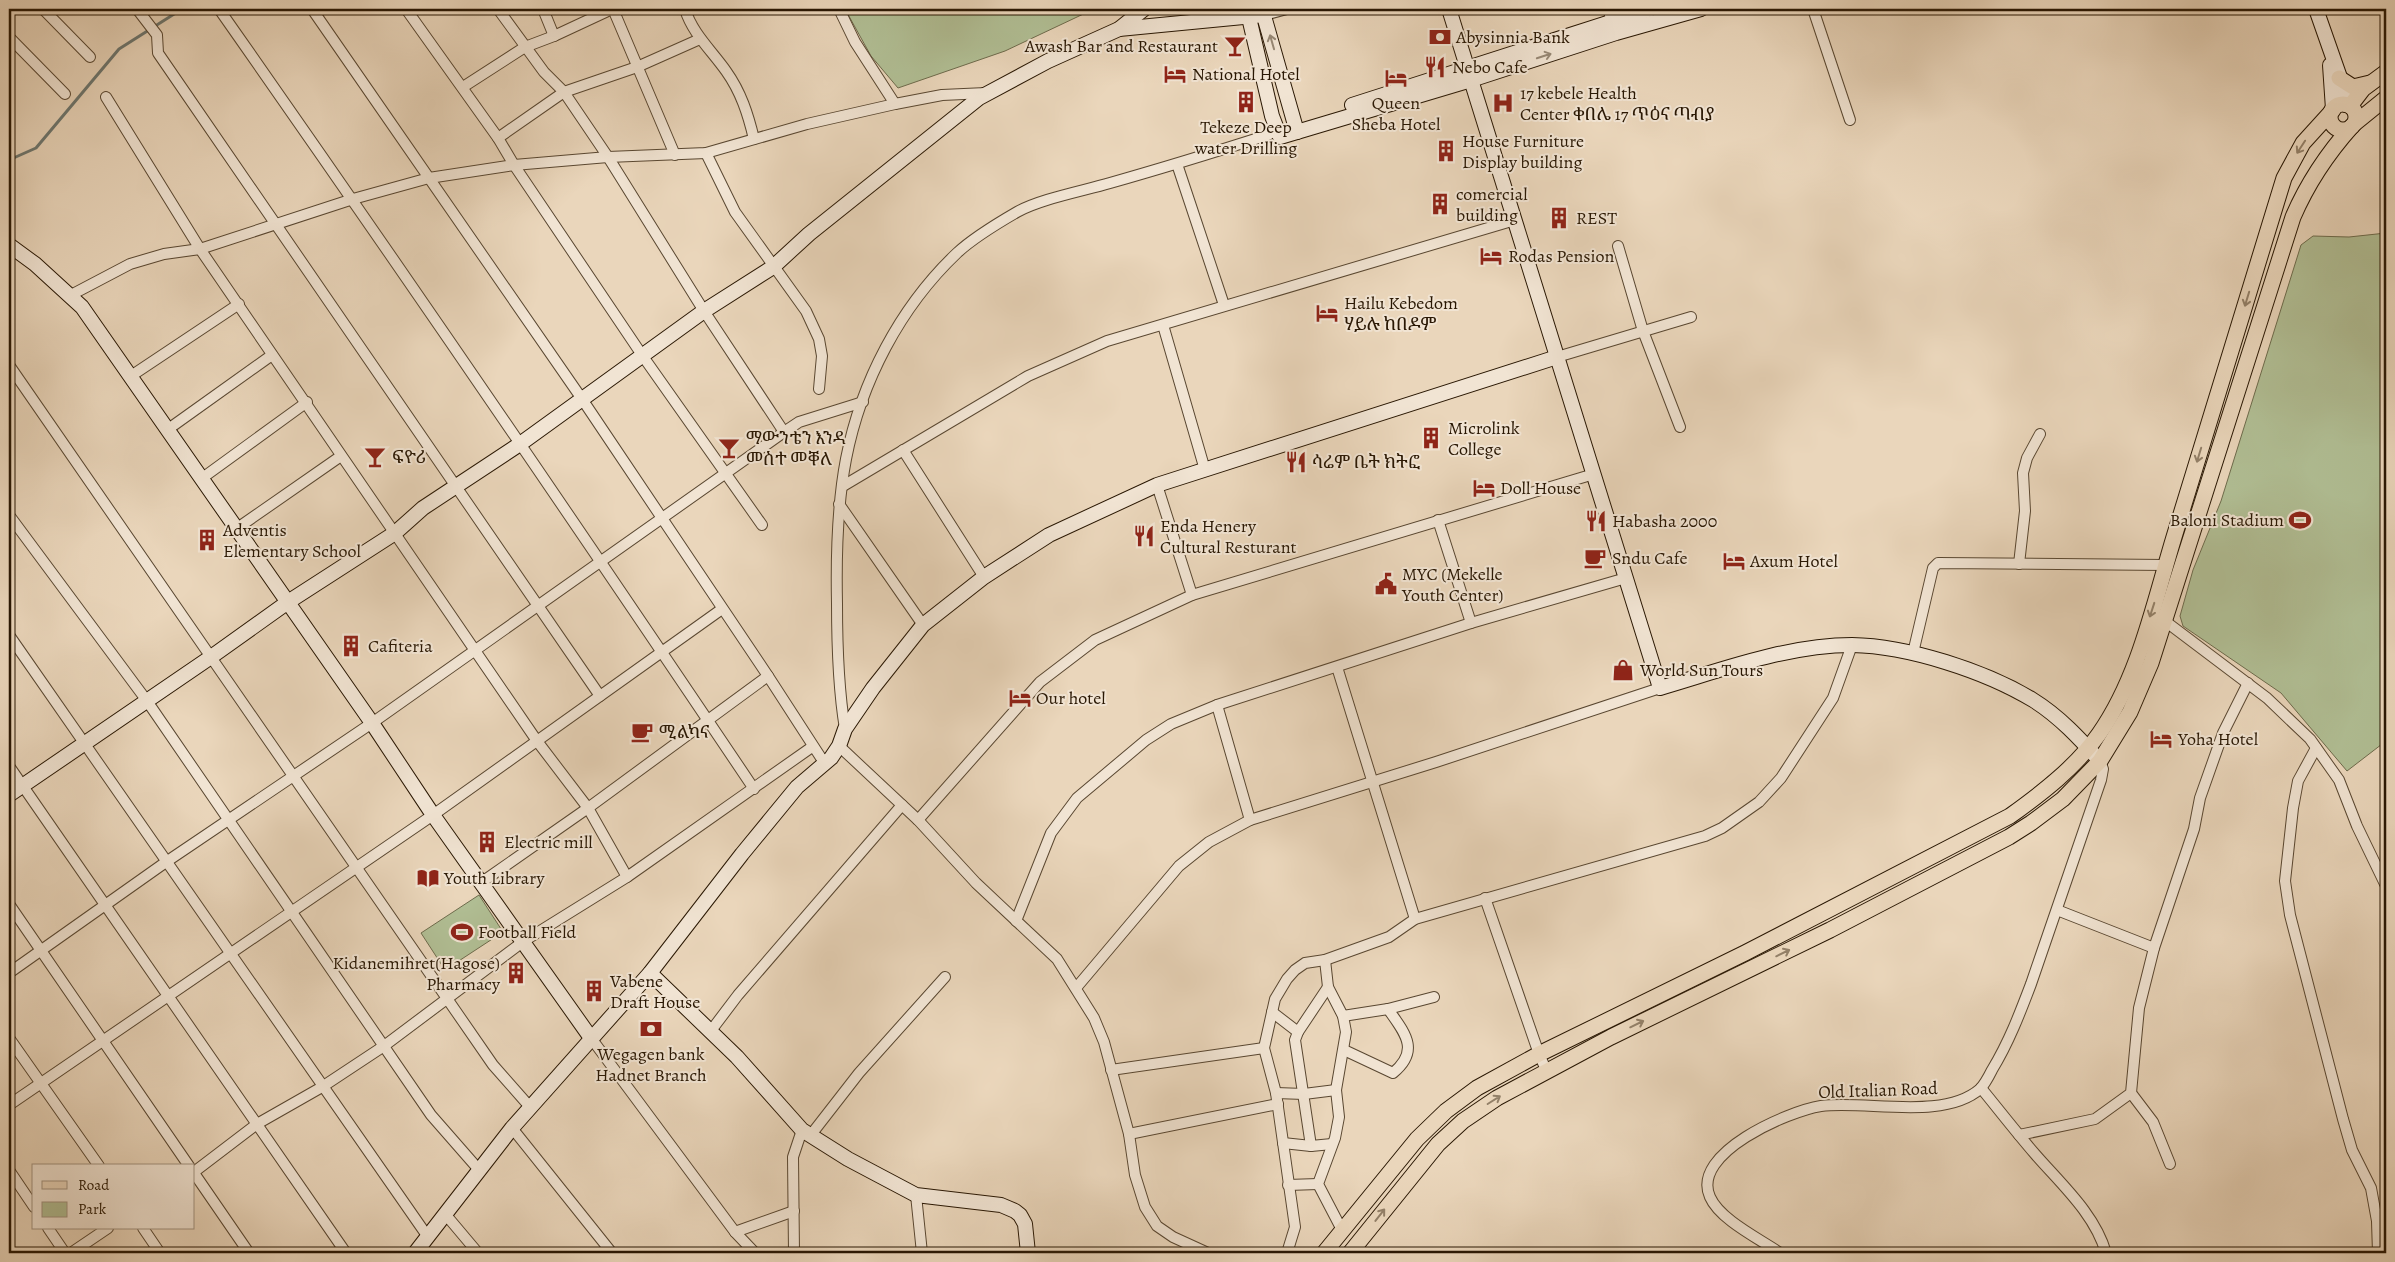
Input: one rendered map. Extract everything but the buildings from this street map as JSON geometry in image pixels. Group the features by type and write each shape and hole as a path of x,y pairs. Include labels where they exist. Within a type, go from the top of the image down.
{"main road":[{"path":"1324,1253 1416,1139 1440,1115 1476,1088 1539,1054 1745,953 2010,816 2041,794 2088,748 2111,715 2127,682 2153,610 2284,178 2303,144 2341,107 2386,72"},
{"path":"2339,78 2353,87 2371,82"},
{"path":"1350,1253 1425,1158 1452,1131 1497,1098 1611,1037 1830,930 2009,837 2063,799 2100,761 2134,704 2144,682 2293,217 2322,161 2353,125 2386,98"},
{"path":"2341,107 2331,120 2335,127 2342,130 2353,125"},
{"path":"2341,107 2355,112 2353,125"}],"street":[{"path":"43,9 90,57"},
{"path":"137,9 157,34 158,53 458,486 537,606 600,696"},
{"path":"219,9 353,199 754,789"},
{"path":"312,9 582,399 825,764"},
{"path":"406,9 498,138 514,165 642,354 762,525"},
{"path":"498,9 525,47 564,92 608,157 704,311 784,432"},
{"path":"543,9 554,36"},
{"path":"462,87 525,47 554,36 612,9 676,155"},
{"path":"685,9 700,39 736,86 744,103 754,139"},
{"path":"839,9 855,42 895,104"},
{"path":"9,795 211,658 288,602 395,533 423,508 520,444 704,311 773,267 809,234 958,112 987,93 1048,61 1119,29 1144,9"},
{"path":"1119,29 1248,12 1287,9"},
{"path":"1449,9 1660,688"},
{"path":"845,729 838,669 836,573 840,504 846,458 863,402 888,343 913,302 958,252 1018,211 1469,74 1612,20 1651,9"},
{"path":"1813,9 1850,120"},
{"path":"2316,9 2341,107"},
{"path":"1612,20 1693,10"},
{"path":"1248,12 1275,134"},
{"path":"1263,12 1296,127"},
{"path":"9,37 65,94"},
{"path":"498,138 564,92 637,67 700,39"},
{"path":"2328,50 2339,78 2341,107"},
{"path":"71,295 130,264 164,254 200,249 353,199 429,178 514,165 608,157 706,153 835,117 895,104 942,95 987,93"},
{"path":"106,97 200,249 272,355 307,402 341,456 537,741 588,808 627,876"},
{"path":"706,153 735,212 806,311 819,339 822,356 818,389"},
{"path":"1177,164 1224,305"},
{"path":"843,486 1028,376 1107,341 1515,220"},
{"path":"9,245 71,295 131,376 372,723 433,815 591,1038 735,1232 755,1253"},
{"path":"1618,246 1643,331 1680,427"},
{"path":"131,376 239,304"},
{"path":"415,1253 512,1128 650,973 791,794 825,764 839,746 845,729 873,688 923,624 984,577 1049,535 1157,485 1558,357 1692,317"},
{"path":"1163,325 1205,470"},
{"path":"168,430 272,355"},
{"path":"9,365 493,1065 530,1107"},
{"path":"201,479 307,402"},
{"path":"9,973 166,862 372,723 600,560 784,432 799,422 863,402"},
{"path":"2019,564 2025,511 2023,473 2027,458 2040,434"},
{"path":"903,450 984,577"},
{"path":"236,529 341,456"},
{"path":"918,820 1040,682 1095,640 1192,595 1594,474"},
{"path":"1157,485 1192,595"},
{"path":"840,504 923,624"},
{"path":"9,515 148,701 431,1115 480,1171"},
{"path":"1438,520 1471,623"},
{"path":"1913,653 1936,564 1941,562 2166,565"},
{"path":"1016,921 1051,833 1077,798 1146,740 1171,724 1217,705 1471,623 1626,578"},
{"path":"9,1105 104,1042 230,953 433,815 722,608"},
{"path":"2165,621 2282,710 2316,748 2339,780 2357,826 2386,886"},
{"path":"9,635 428,1237"},
{"path":"1287,1253 1295,1227 1278,1104 1264,1048 1275,999 1295,970 1305,963 1325,960 1389,937 1415,920 1485,898 1705,836 1722,828 1759,802 1781,778 1834,698 1852,646"},
{"path":"1076,988 1179,866 1210,842 1250,820 1660,688 1778,654 1852,646 1913,653 1974,673 2033,700 2062,722 2100,761 2103,769 2058,910 2016,1024 2002,1054 1981,1088 2089,1216 2099,1232 2106,1253"},
{"path":"1337,667 1415,920"},
{"path":"482,882 588,808 768,676"},
{"path":"2170,1164 2154,1122 2131,1093 2139,1008 2154,948 2194,829 2200,798 2223,733 2248,683"},
{"path":"1217,705 1250,820"},
{"path":"195,1172 257,1124 322,1087 384,1046 524,941 627,876 754,789 812,746"},
{"path":"839,746 918,820 976,883 1057,959 1094,1018 1104,1042 1129,1134 1135,1175 1149,1213 1157,1226 1173,1237 1208,1253"},
{"path":"2316,748 2298,781 2285,881 2290,915 2343,1119 2352,1150 2371,1188 2377,1221 2378,1253"},
{"path":"9,766 346,1253"},
{"path":"710,1032 738,995 902,805"},
{"path":"1485,898 1547,1072"},
{"path":"9,904 188,1164"},
{"path":"2058,910 2154,948"},
{"path":"1325,960 1328,987 1342,1016 1346,1032 1336,1090 1339,1117 1318,1184 1342,1230"},
{"path":"650,973 750,1071 806,1132 848,1159 916,1195 1001,1205 1015,1210 1025,1224 1028,1253"},
{"path":"794,1253 793,1157 806,1132 944,977"},
{"path":"1311,1146 1296,1048 1298,1032 1328,987"},
{"path":"1342,1016 1388,1009 1434,997"},
{"path":"1344,1050 1393,1073 1399,1068 1408,1054 1408,1037 1388,1009"},
{"path":"1272,1012 1298,1032"},
{"path":"9,1038 98,1164"},
{"path":"1111,1070 1264,1048"},
{"name":"Old Italian Road","path":"1780,1253 1728,1218 1710,1197 1707,1181 1710,1172 1727,1150 1765,1126 1804,1110 1832,1105 1900,1107 1937,1105 1958,1100 1981,1088"},
{"path":"1276,1093 1304,1094 1336,1090"},
{"path":"2019,1135 2095,1119 2131,1093"},
{"path":"1129,1134 1278,1104"},
{"path":"512,1128 612,1253"},
{"path":"1283,1143 1311,1146 1332,1144"},
{"path":"9,1170 32,1204"},
{"path":"195,1174 249,1253"},
{"path":"1288,1185 1318,1184"},
{"path":"916,1195 922,1253"},
{"path":"735,1232 794,1211"},
{"path":"446,1214 478,1253"},
{"path":"49,1230 65,1253"},
{"path":"71,1253 105,1230"},
{"path":"144,1230 160,1253"}],"green space":[{"path":"845,9 1094,9 1005,51 898,88 871,56"},
{"name":"Baloni Stadium","path":"2386,233 2386,741 2347,771 2281,693 2183,626 2180,616 2193,570 2221,501 2301,245 2313,236 2349,237"},
{"name":"Football Field","path":"479,895 503,932 445,970 421,933"}],"waterway":[{"path":"9,160 36,148 119,49 182,9"}],"place":[{"name":"Abysinnia Bank","path":"1440,37"},
{"name":"Awash Bar and Restaurant","path":"1235,46"},
{"name":"Nebo Cafe","path":"1435,67"},
{"name":"National Hotel","path":"1175,74"},
{"name":"Queen Sheba Hotel","path":"1396,78"},
{"name":"Tekeze Deep water Drilling","path":"1246,102"},
{"name":"17 kebele Health Center ቀበሌ 17 ጥዕና ጣብያ","path":"1503,103"},
{"name":"House Furniture Display building","path":"1446,151"},
{"name":"comercial building","path":"1440,204"},
{"name":"REST","path":"1559,218"},
{"name":"Rodas Pension","path":"1491,256"},
{"name":"Hailu Kebedom ሃይሉ ከበዶም","path":"1327,313"},
{"name":"Microlink College","path":"1431,438"},
{"name":"ማውንቴን እንዳ መስተ መቐለ","path":"729,448"},
{"name":"ፍዮሪ","path":"375,457"},
{"name":"ሳሬም ቤት ክትፎ","path":"1296,462"},
{"name":"Doll House","path":"1484,488"},
{"name":"Baloni Stadium","path":"2300,520"},
{"name":"Habasha 2000","path":"1596,521"},
{"name":"Enda Henery Cultural Resturant","path":"1144,536"},
{"name":"Adventis Elementary School","path":"207,540"},
{"name":"Sndu Cafe","path":"1595,558"},
{"name":"Axum Hotel","path":"1734,561"},
{"name":"MYC (Mekelle Youth Center)","path":"1386,584"},
{"name":"Cafiteria","path":"351,646"},
{"name":"World Sun Tours","path":"1623,670"},
{"name":"Our hotel","path":"1020,698"},
{"name":"ሚልካና","path":"642,732"},
{"name":"Yoha Hotel","path":"2161,739"},
{"name":"Electric mill","path":"487,842"},
{"name":"Youth Library","path":"428,878"},
{"name":"Football Field","path":"462,932"},
{"name":"Kidanemihret(Hagose) Pharmacy","path":"516,973"},
{"name":"Vabene Draft House","path":"594,991"},
{"name":"Wegagen bank Hadnet Branch","path":"651,1029"}]}
